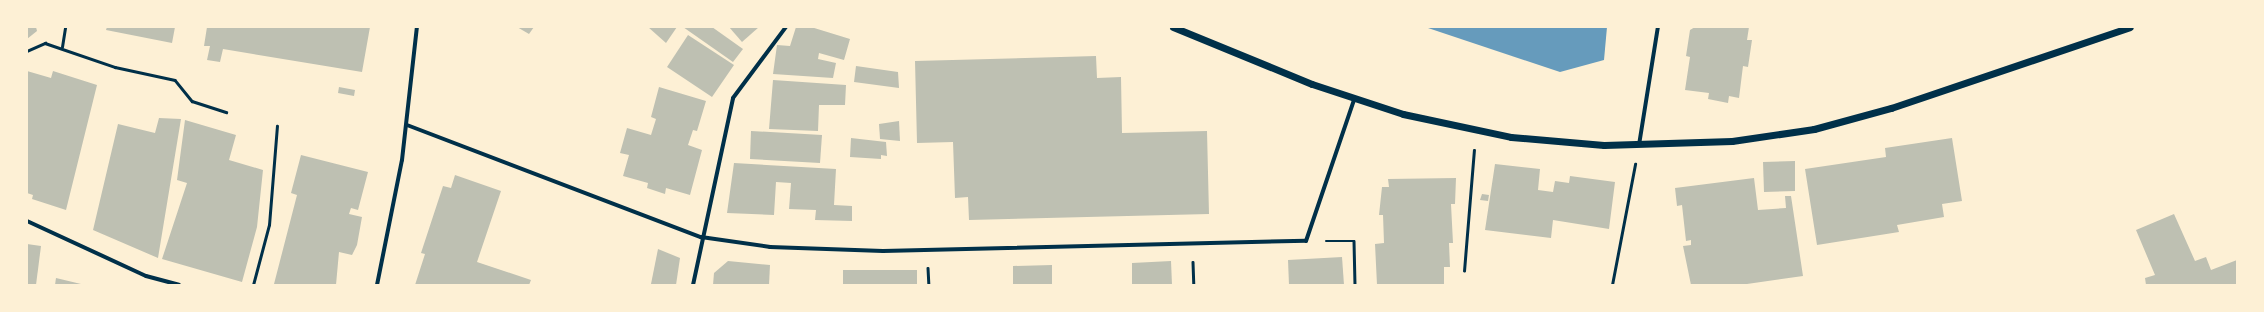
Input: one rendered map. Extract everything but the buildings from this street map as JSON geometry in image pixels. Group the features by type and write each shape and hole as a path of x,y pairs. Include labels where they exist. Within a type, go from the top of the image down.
{"street":[{"path":"377,285 407,125 417,27"},
{"path":"693,285 701,237 733,98 786,27"},
{"path":"1174,27 1354,100 1476,130 1561,142 1639,145 1732,141 1814,129 1891,108 2130,27"},
{"path":"1639,145 1658,27"},
{"path":"407,125 701,237 832,251 1306,241 1354,100"},
{"path":"27,221 146,276 179,285"}],"path":[{"path":"62,47 65,27"},
{"path":"27,51 45,43 62,47 115,67 175,80 192,101 226,112"},
{"path":"253,285 269,225 277,126"},
{"path":"1464,271 1476,130"},
{"path":"1612,285 1639,145"},
{"path":"1306,241 1354,241 1355,285"}],"water":[{"path":"1425,27 1607,27 1604,60 1560,72"}]}
